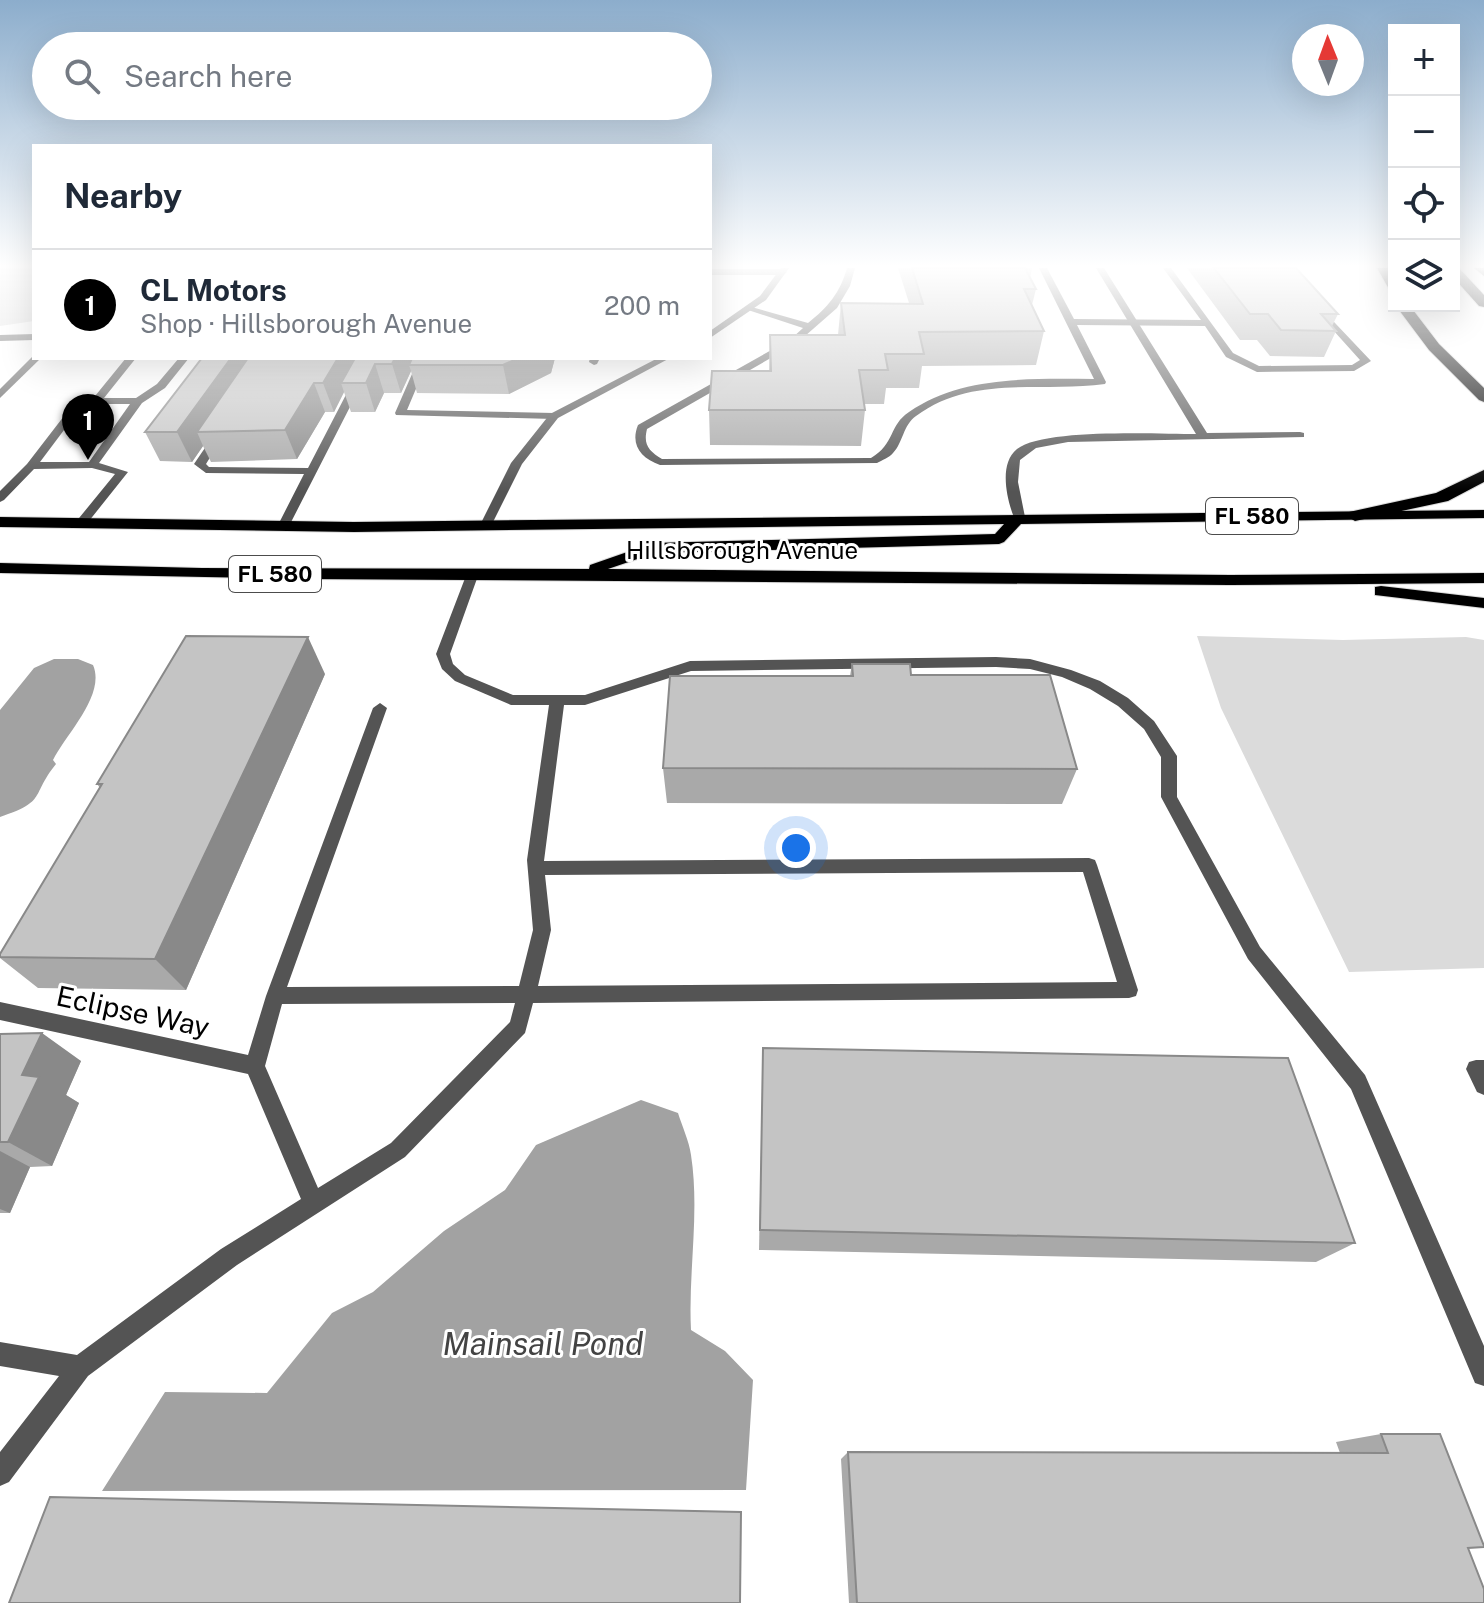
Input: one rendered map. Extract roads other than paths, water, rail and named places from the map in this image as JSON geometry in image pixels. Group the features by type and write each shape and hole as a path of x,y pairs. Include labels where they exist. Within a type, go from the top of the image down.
{"highway":[{"path":"1431,343 1484,397"},
{"path":"1355,516 1442,497 1484,475"}],"main road":[{"name":"Hillsborough Avenue","path":"0,522 283,527 1484,514"},
{"path":"582,573 653,548 999,539 1019,517"},
{"name":"Hillsborough Avenue","path":"0,568 182,574 1020,576 1310,583 1484,578"},
{"path":"1310,583 1484,603"}],"street":[{"path":"791,343 642,427 638,439 643,451 660,462 873,461 889,451 909,416 939,399 985,387 1101,382 1081,343"},
{"path":"1146,343 1203,436"},
{"path":"1221,343 1229,355 1257,369 1354,368 1366,361 1350,343"},
{"path":"0,395 34,360"},
{"path":"129,360 96,401 138,401"},
{"path":"92,465 138,401 161,386 182,360"},
{"path":"283,527 369,360"},
{"path":"423,360 400,413 554,416"},
{"path":"486,525 517,463 554,416 661,360"},
{"path":"0,498 31,466 68,418"},
{"path":"226,424 200,464 206,470 312,471"},
{"path":"1019,517 1009,476 1017,452 1034,442 1300,435"},
{"path":"31,466 92,465 122,472 81,523"},
{"path":"473,573 443,654 447,666 460,678 511,700 585,700 690,666 996,662 1030,664 1066,673 1095,685 1123,702 1149,725 1169,756 1169,797 1254,953 1358,1082 1484,1374"},
{"path":"0,1473 80,1368 229,1257 398,1150 518,1027 542,930 535,868 557,700"},
{"path":"313,1203 255,1066 275,996 380,708"},
{"path":"275,996 1129,990 1089,865 535,868"},
{"name":"Eclipse Way","path":"0,1011 255,1066"},
{"path":"1484,1069 1476,1069 1484,1085"},
{"path":"0,1354 80,1368"}],"water":[{"path":"54,659 78,659 93,665 96,677 94,689 83,714 53,760 56,764 32,802 0,817 0,710 34,668"},
{"name":"Mainsail Pond","path":"641,1100 678,1113 690,1150 694,1199 691,1330 725,1351 753,1380 746,1490 102,1491 165,1392 267,1393 332,1313 373,1292 444,1231 505,1190 536,1145"}],"place":[{"name":"CL Motors","path":"88,460"}]}
